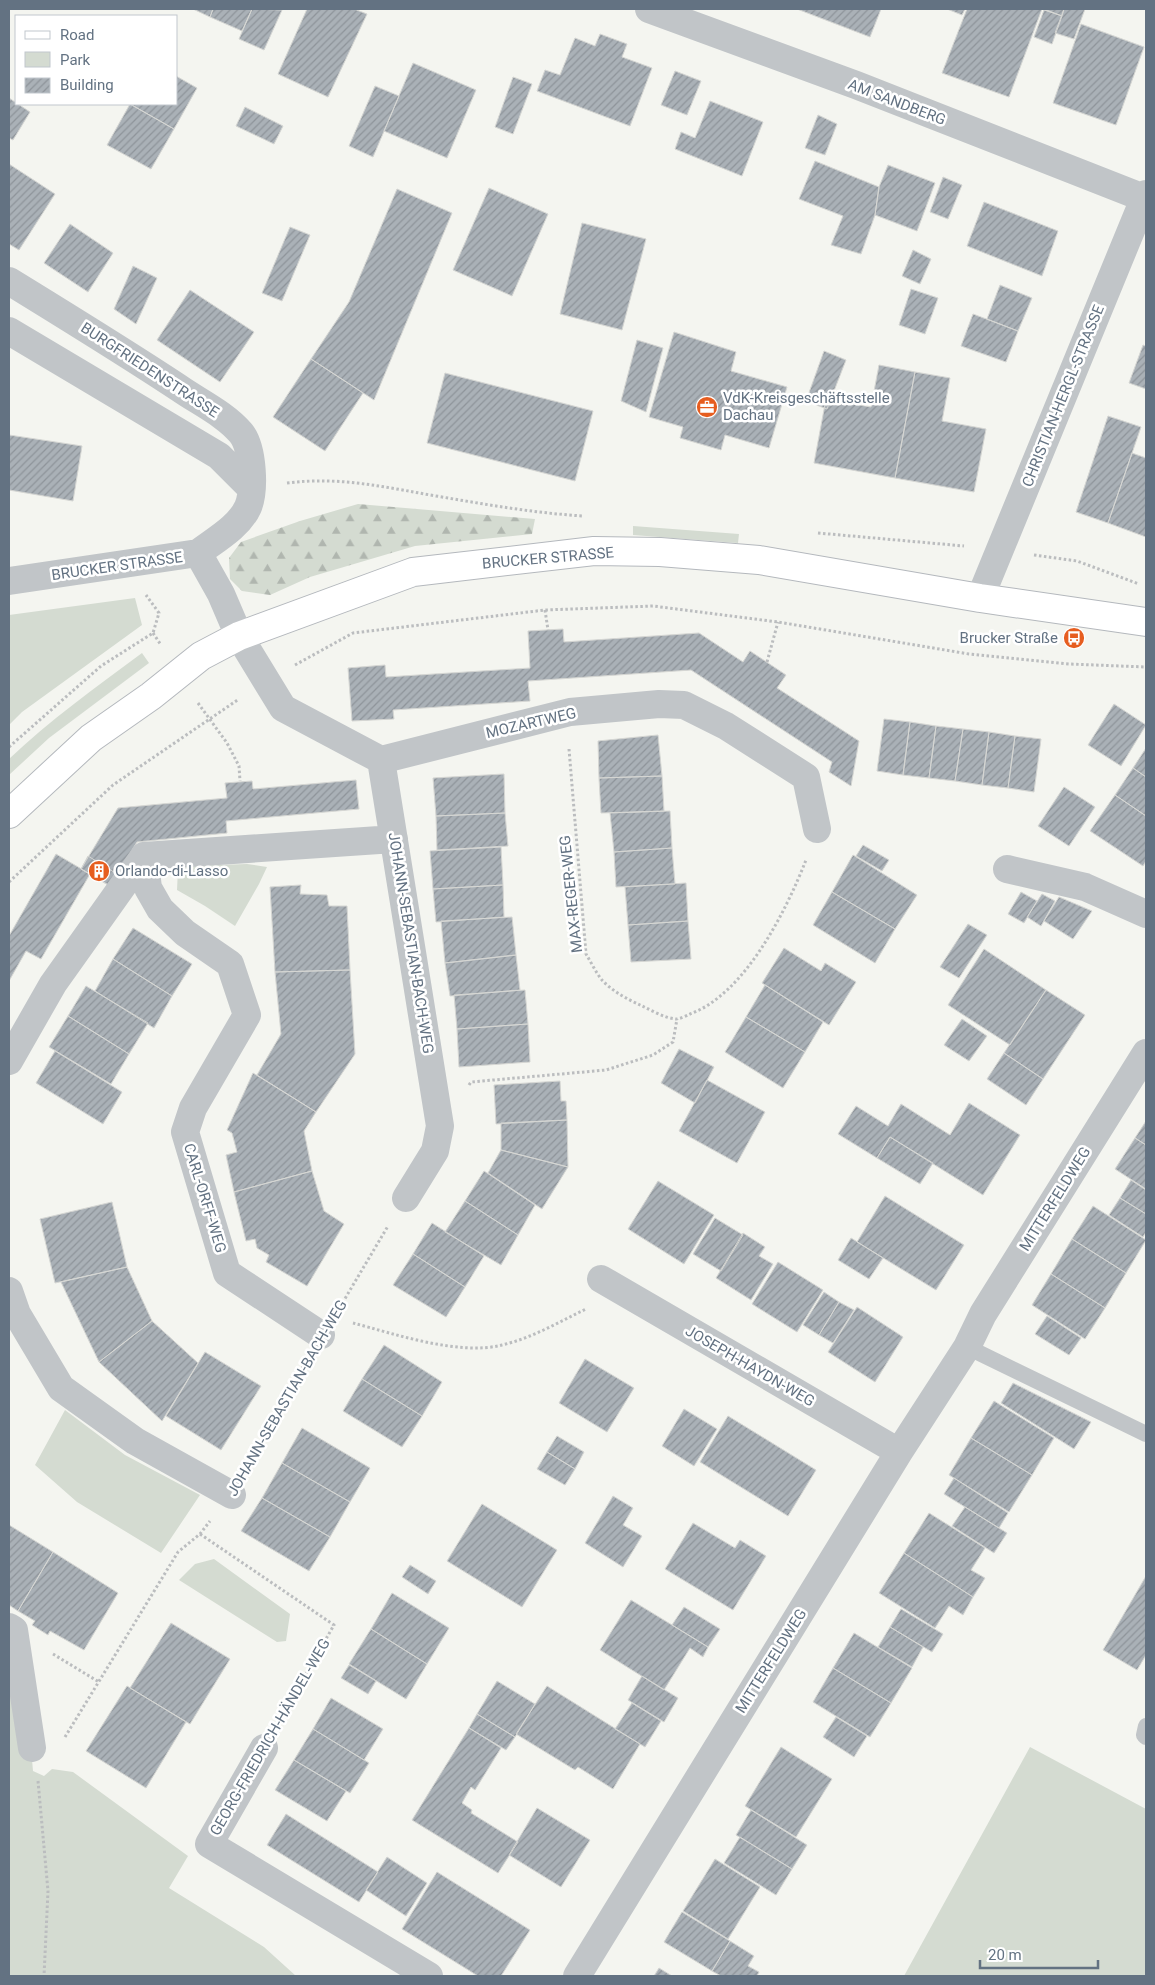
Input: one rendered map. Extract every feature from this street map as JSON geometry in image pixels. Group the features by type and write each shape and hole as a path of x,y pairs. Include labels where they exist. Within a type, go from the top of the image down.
{"main road":[{"name":"BRUCKER STRASSE","path":"239,636 413,572 594,551 660,552 759,560 980,598 1146,622"},
{"path":"9,814 91,738 151,696 201,656 239,636"}],"street":[{"name":"AM SANDBERG","path":"649,9 856,85 1145,196"},
{"name":"CHRISTIAN-HERGL-STRASSE","path":"980,598 1145,196"},
{"name":"BURGFRIEDENSTRASSE","path":"9,281 115,345 222,417 242,434 250,457 251,488 248,507 238,522 198,553"},
{"path":"9,331 219,456 251,488"},
{"name":"BRUCKER STRASSE","path":"9,581 135,564 198,553 221,594 239,636"},
{"path":"239,636 283,708 381,760"},
{"name":"MOZARTWEG","path":"381,760 570,712 659,704 684,705 726,726 806,777 817,829"},
{"name":"JOHANN-SEBASTIAN-BACH-WEG","path":"381,760 440,1126 434,1151 406,1198"},
{"path":"9,1061 53,984 144,856 394,839"},
{"name":"CARL-ORFF-WEG","path":"144,856 148,888 160,909 185,933 230,964 247,1015 193,1108 185,1132 227,1273 327,1327"},
{"path":"1007,869 1085,887 1146,914"},
{"name":"MITTERFELDWEG","path":"577,1976 899,1452 967,1347 982,1314 1146,1053"},
{"name":"JOSEPH-HAYDN-WEG","path":"601,1279 899,1452"},
{"path":"9,1291 17,1314 61,1388 135,1441 232,1495"},
{"path":"11,1629 32,1748"},
{"name":"GEORG-FRIEDRICH-HÄNDEL-WEG","path":"264,1748 209,1844 429,1976"}],"lane":[{"path":"967,1347 1146,1434"},
{"path":"1146,1726 1144,1735 1146,1736"}],"path":[{"path":"1000,550 1077,561 1144,586"},
{"path":"9,747 101,666 153,633 159,613 141,588 135,564"},
{"path":"9,882 113,785 267,680 353,633 545,610 653,606 778,622 969,654 1069,664 1146,667"},
{"path":"545,610 548,630"},
{"path":"767,662 778,622"},
{"name":"MAX-REGER-WEG","path":"570,712 569,749 586,954 602,980 625,998 653,1012 677,1019"},
{"path":"209,719 228,744 239,766 240,782"},
{"path":"440,1126 471,1082 606,1070 653,1055 673,1042 677,1019 696,1012 714,1002 734,983 751,962 782,915 795,888 817,829"},
{"name":"JOHANN-SEBASTIAN-BACH-WEG","path":"65,1738 178,1552 200,1534 232,1495 327,1327 406,1198"},
{"path":"327,1327 469,1348 500,1346 525,1338 587,1309"},
{"name":"GEORG-FRIEDRICH-HÄNDEL-WEG","path":"200,1534 334,1626 264,1748"},
{"path":"11,1629 99,1682"},
{"path":"32,1748 37,1768 48,1891 44,1976"}],"green space":[{"path":"358,504 535,519 532,534 415,546 310,577 270,595 242,591 230,579 229,558 241,542 300,521"},
{"path":"633,526 739,534 738,543 633,535"},
{"path":"135,598 142,625 22,712 9,725 9,615"},
{"path":"142,653 149,663 49,738 9,775 9,759 74,704"},
{"path":"247,864 267,867 235,926 177,890 178,869 192,866"},
{"path":"65,1410 125,1455 200,1495 161,1553 77,1502 35,1465"},
{"path":"214,1559 290,1614 286,1641 277,1642 179,1580 195,1564"},
{"path":"9,1669 31,1748 33,1771 44,1776 52,1769 73,1772 188,1856 169,1888 264,1947 296,1976 9,1976"},
{"path":"1030,1747 1146,1809 1146,1976 904,1976"}],"building":[{"path":"193,9 213,9 210,17"},
{"path":"213,9 252,9 242,31 210,17"},
{"path":"252,9 282,10 264,50 239,39"},
{"path":"307,9 354,9 367,14 328,97 278,74"},
{"path":"797,9 881,9 870,37"},
{"path":"947,9 965,9 962,15"},
{"path":"967,9 1042,9 1009,97 942,73"},
{"path":"1044,9 1064,9 1062,16"},
{"path":"1064,9 1085,9 1074,39 1055,33"},
{"path":"1044,10 1062,16 1052,44 1034,37"},
{"path":"1081,24 1144,47 1116,125 1053,103"},
{"path":"600,34 627,44 622,57 652,68 630,126 537,91 545,70 560,75 575,38 595,46"},
{"path":"413,63 476,90 447,158 384,131"},
{"path":"675,71 701,81 687,115 661,105"},
{"path":"178,77 197,88 174,129 132,105 178,105"},
{"path":"513,77 532,84 513,134 495,127"},
{"path":"375,86 399,96 373,157 349,146"},
{"path":"9,98 15,102 15,105 20,105 30,112 13,140 9,138"},
{"path":"710,101 763,122 742,176 675,149 681,132 695,138"},
{"path":"129,105 174,129 151,169 107,145"},
{"path":"245,107 283,126 274,144 236,126"},
{"path":"818,115 837,124 825,155 805,148"},
{"path":"815,161 879,187 875,215 861,254 831,245 843,216 799,199"},
{"path":"9,164 55,194 19,250 9,244"},
{"path":"888,165 935,183 917,231 875,215 879,187"},
{"path":"943,177 962,185 948,219 930,212"},
{"path":"489,188 548,214 512,296 453,270"},
{"path":"397,189 452,213 374,400 311,359 349,302"},
{"path":"984,202 1058,231 1042,276 967,246"},
{"path":"582,223 646,239 622,330 560,314"},
{"path":"70,224 113,253 88,292 44,263"},
{"path":"290,227 310,235 282,301 262,293"},
{"path":"913,250 931,259 920,284 902,276"},
{"path":"133,266 157,278 136,324 114,309"},
{"path":"1000,285 1032,298 1018,331 987,319"},
{"path":"911,289 938,298 925,334 899,325"},
{"path":"190,290 254,332 220,382 157,340"},
{"path":"973,314 1018,331 1006,362 961,346"},
{"path":"674,332 736,352 731,371 787,387 769,448 725,435 721,450 680,438 683,427 649,417"},
{"path":"637,340 663,348 646,412 621,401"},
{"path":"1143,345 1146,346 1146,389 1129,383"},
{"path":"824,351 846,360 827,409 806,401"},
{"path":"311,359 363,393 325,451 273,417"},
{"path":"879,365 915,372 895,478 814,463 826,399 871,407"},
{"path":"915,372 950,378 942,421 986,429 974,492 895,478"},
{"path":"445,373 593,411 575,481 427,443"},
{"path":"1108,416 1141,427 1108,523 1076,512"},
{"path":"9,435 82,446 73,501 9,490"},
{"path":"1132,453 1146,458 1146,537 1108,523"},
{"path":"563,629 564,642 699,633 743,662 750,651 786,675 777,688 859,741 851,786 829,772 832,762 691,670 528,681 530,701 393,710 394,719 352,721 348,668 385,665 386,677 530,668 528,631"},
{"path":"1114,704 1146,725 1121,766 1088,745"},
{"path":"884,719 910,722 903,775 877,771"},
{"path":"910,722 936,726 929,778 903,775"},
{"path":"936,726 963,729 955,781 929,778"},
{"path":"963,729 989,732 982,785 955,781"},
{"path":"989,732 1015,736 1008,788 982,785"},
{"path":"658,735 662,776 599,778 598,741"},
{"path":"1015,736 1041,739 1034,792 1008,788"},
{"path":"1146,748 1146,777 1133,768"},
{"path":"1133,768 1146,777 1146,816 1115,795"},
{"path":"504,774 505,813 436,816 433,778"},
{"path":"662,776 664,811 601,813 599,778"},
{"path":"356,780 359,809 226,821 227,833 137,842 110,886 81,869 118,808 227,798 225,783 252,781 253,789"},
{"path":"1064,787 1095,807 1069,846 1038,826"},
{"path":"1115,795 1146,816 1146,861 1143,866 1090,831"},
{"path":"670,811 672,848 614,852 610,813"},
{"path":"505,813 508,846 437,850 436,816"},
{"path":"863,845 889,860 882,871 856,856"},
{"path":"501,847 503,885 433,889 430,851"},
{"path":"672,848 675,884 616,887 614,852"},
{"path":"56,854 90,874 41,959 26,951 9,981 9,936"},
{"path":"853,855 917,895 895,929 832,892"},
{"name":"Orlando-di-Lasso","path":"88,856 117,874 110,886 81,869"},
{"path":"686,883 688,921 628,925 625,887"},
{"path":"301,885 300,894 327,895 329,906 347,906 350,970 275,972 270,887"},
{"path":"503,885 504,917 436,922 433,889"},
{"path":"832,892 895,929 875,963 813,925"},
{"path":"1021,892 1037,901 1024,923 1008,914"},
{"path":"1042,894 1055,901 1041,926 1027,917"},
{"path":"1059,897 1092,911 1073,939 1044,921"},
{"path":"512,917 516,955 445,963 441,921"},
{"path":"688,921 691,959 631,962 628,925"},
{"path":"968,924 987,935 959,978 940,967"},
{"path":"133,928 192,964 172,996 113,959"},
{"path":"784,948 821,971 825,963 856,982 829,1025 762,983"},
{"path":"984,949 1046,990 1010,1045 948,1005"},
{"path":"516,955 520,990 450,996 445,963"},
{"path":"113,959 172,996 154,1028 95,991"},
{"path":"350,970 355,1054 316,1112 257,1075 281,1034 275,972"},
{"path":"765,985 823,1022 805,1052 746,1017"},
{"path":"86,986 148,1023 129,1054 68,1016"},
{"path":"525,990 528,1024 457,1029 454,995"},
{"path":"1046,990 1085,1015 1043,1079 1004,1053"},
{"path":"68,1016 129,1054 111,1084 49,1047"},
{"path":"746,1017 805,1052 783,1088 725,1052"},
{"path":"962,1019 987,1036 969,1061 944,1045"},
{"path":"528,1024 530,1062 459,1067 457,1029"},
{"path":"679,1049 714,1067 695,1103 661,1083"},
{"path":"55,1051 122,1092 103,1124 36,1083"},
{"path":"1004,1053 1043,1079 1026,1105 987,1079"},
{"path":"253,1073 316,1112 304,1131 312,1171 234,1192 226,1155 237,1152 232,1133 227,1130"},
{"path":"707,1080 765,1112 737,1163 679,1131"},
{"path":"560,1081 561,1101 566,1101 567,1120 496,1124 494,1085"},
{"path":"969,1103 1020,1135 983,1195 890,1137 877,1158 838,1134 856,1106 888,1126 901,1104 950,1135"},
{"path":"567,1120 568,1167 501,1150 501,1123"},
{"path":"1146,1121 1146,1145 1135,1138"},
{"path":"890,1137 933,1163 920,1184 877,1158"},
{"path":"1135,1138 1146,1145 1146,1189 1115,1169"},
{"path":"501,1150 568,1167 542,1209 488,1173"},
{"path":"312,1171 324,1211 344,1224 307,1286 266,1262 269,1255 257,1248 255,1239 246,1241 234,1192"},
{"path":"484,1171 535,1205 518,1235 465,1201"},
{"path":"1131,1180 1146,1190 1146,1214 1120,1198"},
{"path":"658,1181 714,1215 684,1264 628,1229"},
{"path":"885,1196 964,1245 936,1290 857,1242"},
{"path":"1120,1198 1146,1214 1146,1232 1143,1237 1109,1215"},
{"path":"465,1201 518,1235 501,1265 445,1232"},
{"path":"112,1202 127,1267 55,1283 40,1219"},
{"path":"1093,1206 1146,1240 1126,1273 1072,1239"},
{"path":"715,1218 743,1235 721,1271 693,1254"},
{"path":"432,1223 484,1256 465,1287 413,1254"},
{"path":"743,1233 765,1247 759,1256 773,1264 751,1300 716,1278"},
{"path":"851,1238 883,1258 869,1279 838,1260"},
{"path":"1072,1239 1126,1273 1105,1308 1051,1274"},
{"path":"413,1254 465,1287 446,1317 393,1285"},
{"path":"778,1262 823,1290 797,1332 752,1304"},
{"path":"127,1267 152,1321 99,1362 61,1282"},
{"path":"1051,1274 1105,1308 1085,1339 1032,1305"},
{"path":"824,1292 839,1302 819,1335 803,1325"},
{"path":"839,1302 854,1310 833,1343 819,1335"},
{"path":"857,1307 903,1337 875,1382 828,1352"},
{"path":"1047,1316 1081,1338 1069,1355 1035,1334"},
{"path":"152,1321 198,1363 162,1421 99,1362"},
{"path":"384,1345 442,1382 422,1416 362,1379"},
{"path":"205,1352 261,1386 221,1450 166,1416"},
{"path":"585,1359 634,1388 607,1432 559,1403"},
{"path":"362,1379 422,1416 402,1447 343,1411"},
{"path":"1013,1383 1091,1422 1074,1449 1001,1403"},
{"path":"994,1401 1054,1438 1032,1475 971,1438"},
{"path":"684,1409 717,1429 694,1466 662,1446"},
{"path":"728,1416 816,1470 788,1516 700,1462"},
{"path":"302,1428 370,1468 350,1502 282,1463"},
{"path":"557,1436 584,1452 575,1469 547,1452"},
{"path":"971,1438 1032,1475 1009,1512 949,1475"},
{"path":"547,1452 575,1469 565,1485 537,1469"},
{"path":"282,1463 350,1502 330,1537 262,1498"},
{"path":"954,1478 1008,1513 999,1528 944,1494"},
{"path":"613,1496 633,1508 623,1525 642,1536 623,1567 585,1543"},
{"path":"262,1498 330,1537 309,1571 241,1531"},
{"path":"482,1504 557,1550 522,1607 447,1561"},
{"path":"965,1507 1007,1533 994,1553 952,1526"},
{"path":"929,1513 985,1548 971,1570 985,1578 973,1597 904,1553"},
{"path":"693,1523 735,1548 740,1540 766,1556 733,1610 665,1569"},
{"path":"9,1525 53,1552 18,1611 9,1605"},
{"path":"53,1552 118,1593 84,1650 50,1631 48,1635 32,1625 35,1621 18,1611"},
{"path":"904,1553 973,1597 963,1615 949,1606 935,1628 879,1593"},
{"path":"410,1565 436,1581 428,1594 402,1577"},
{"path":"1146,1576 1146,1655 1137,1670 1103,1650"},
{"path":"392,1593 449,1628 427,1664 371,1629"},
{"path":"631,1600 708,1647 703,1657 690,1648 664,1690 600,1650"},
{"path":"684,1607 720,1629 708,1647 672,1625"},
{"path":"901,1609 943,1634 932,1652 890,1627"},
{"path":"171,1623 230,1659 190,1724 130,1688"},
{"path":"890,1627 923,1647 912,1667 878,1647"},
{"path":"371,1629 427,1664 406,1699 349,1664"},
{"path":"854,1633 912,1668 891,1703 833,1668"},
{"path":"349,1665 376,1681 368,1694 341,1678"},
{"path":"833,1668 891,1703 870,1737 813,1702"},
{"path":"642,1676 678,1698 664,1722 628,1700"},
{"path":"497,1681 535,1704 515,1737 477,1714"},
{"path":"127,1686 186,1722 146,1788 86,1751"},
{"path":"547,1686 640,1744 613,1789 578,1767 575,1770 516,1734"},
{"path":"331,1698 383,1729 364,1760 313,1729"},
{"path":"632,1703 661,1721 645,1747 615,1729"},
{"path":"477,1714 515,1737 506,1750 469,1728"},
{"path":"836,1717 867,1736 854,1757 823,1737"},
{"path":"469,1728 501,1748 475,1790 471,1787 462,1803 472,1810 471,1813 518,1842 498,1873 412,1820"},
{"path":"313,1729 369,1763 350,1793 294,1760"},
{"path":"781,1747 832,1779 796,1837 745,1806"},
{"path":"294,1760 346,1791 327,1821 275,1790"},
{"path":"537,1808 590,1840 561,1887 509,1855"},
{"path":"751,1810 807,1845 792,1869 736,1835"},
{"path":"286,1814 378,1872 359,1902 267,1845"},
{"path":"740,1837 792,1869 776,1895 724,1863"},
{"path":"387,1857 427,1883 406,1916 366,1890"},
{"path":"715,1859 760,1887 728,1939 683,1911"},
{"path":"437,1872 530,1930 501,1976 478,1976 402,1929"},
{"path":"682,1912 730,1941 712,1971 664,1942"},
{"path":"730,1941 754,1956 748,1966 759,1972 757,1976 721,1976 712,1971"},
{"path":"659,1968 672,1976 654,1976"}],"place":[{"name":"VdK-Kreisgeschäftsstelle Dachau","path":"707,407"},
{"name":"Brucker Straße","path":"1074,638"},
{"name":"Orlando-di-Lasso","path":"99,871"}]}
